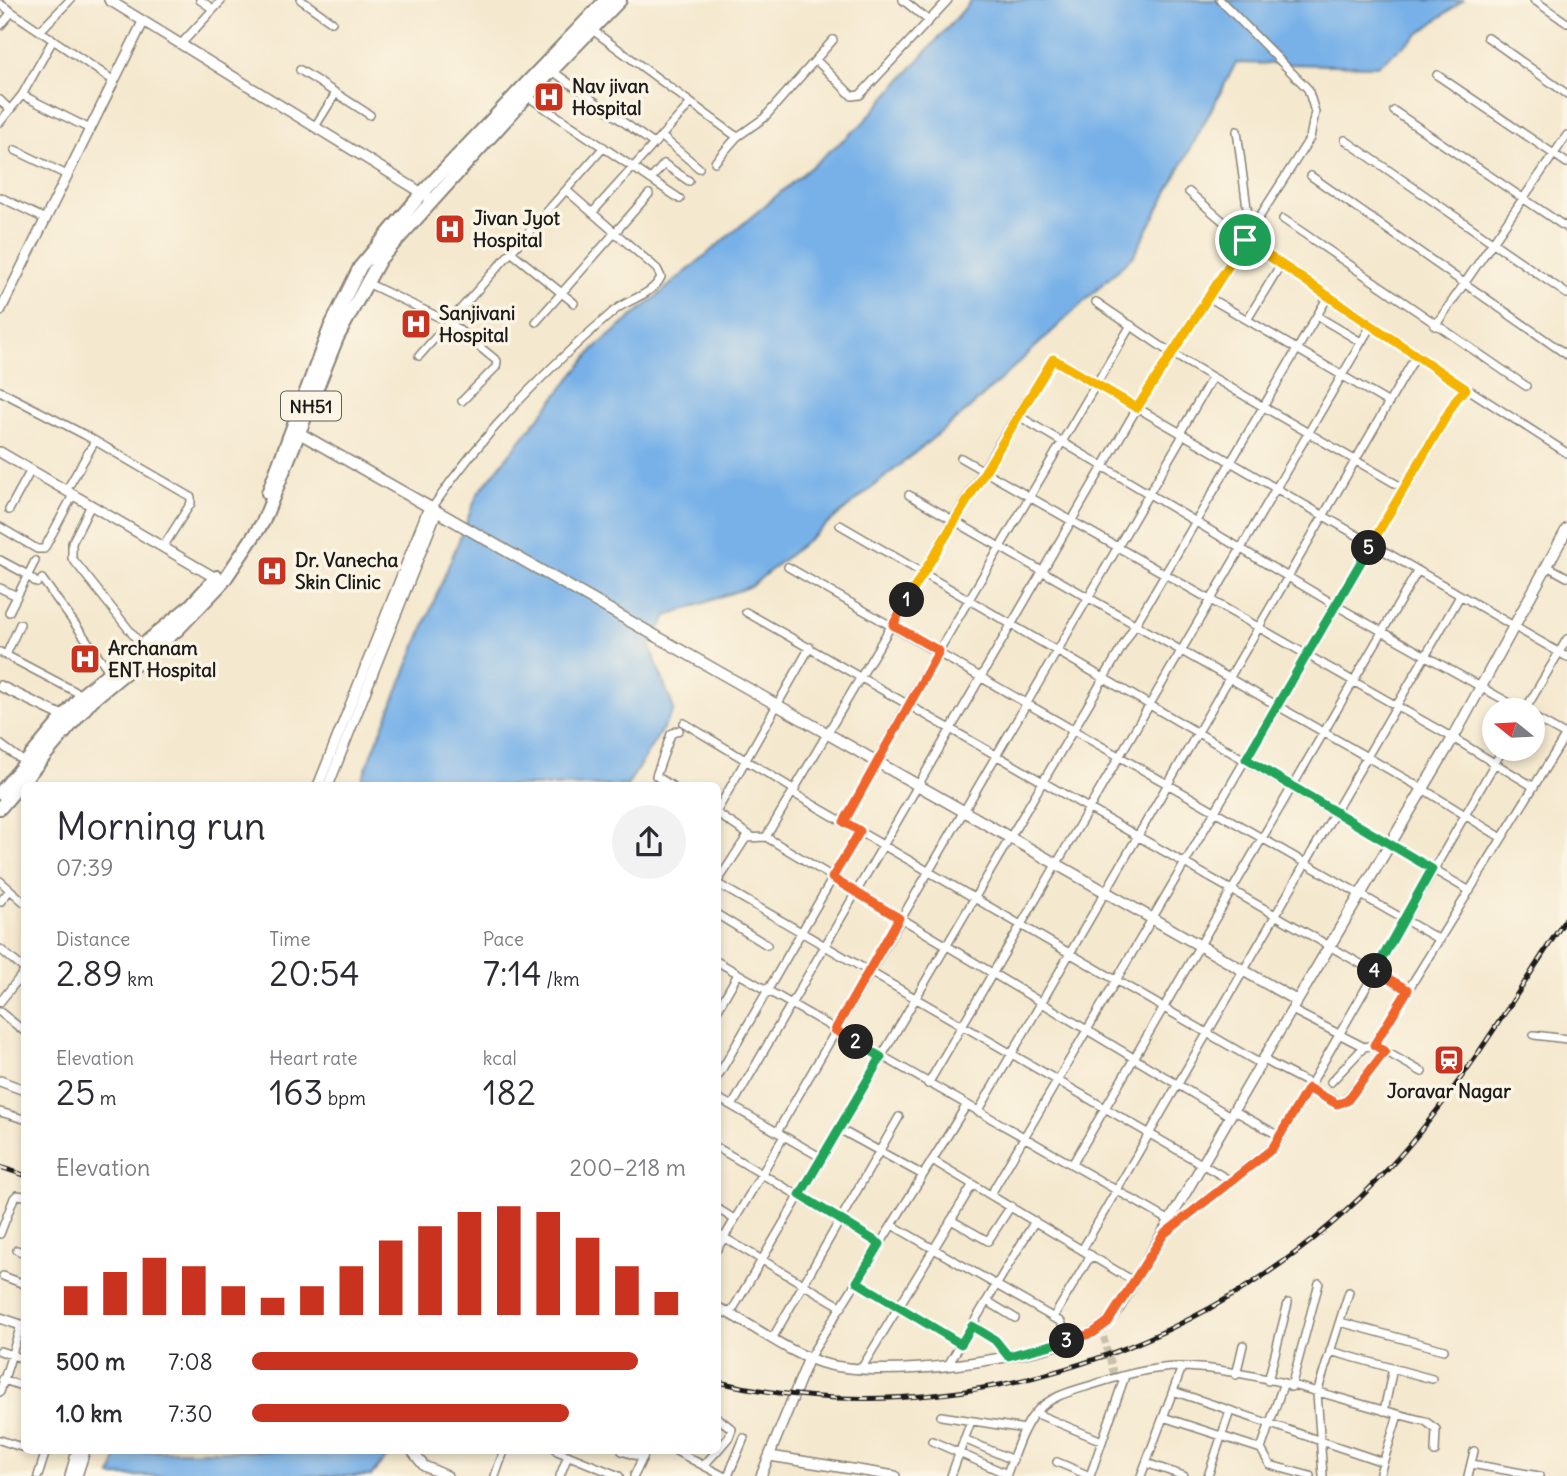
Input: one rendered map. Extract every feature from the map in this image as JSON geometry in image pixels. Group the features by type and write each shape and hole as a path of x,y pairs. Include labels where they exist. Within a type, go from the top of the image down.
{"highway":[{"name":"NH51","path":"296,430 330,328 360,267 606,0"},
{"name":"NH51","path":"0,808 29,766 69,719 178,629 219,580 257,519 337,338 365,282 380,259 427,195 620,0"},
{"name":"NH51","path":"69,719 82,695 219,580"},
{"name":"NH51","path":"0,793 29,766"}],"main road":[{"path":"296,430 1010,838 1294,1005 1453,738 1566,534"}],"street":[{"path":"56,0 63,7"},
{"path":"40,31 70,0"},
{"path":"109,0 427,195"},
{"path":"200,0 213,9"},
{"path":"181,44 222,0"},
{"path":"301,0 332,22"},
{"path":"902,0 929,21"},
{"path":"816,60 856,97 948,0"},
{"path":"732,1106 1137,408 1310,138 1314,124 1314,100 1297,75 1220,0"},
{"path":"1534,0 1567,23"},
{"path":"0,4 114,81"},
{"path":"0,26 12,12"},
{"path":"0,311 3,295 46,219 143,22"},
{"path":"591,29 737,137"},
{"path":"1487,37 1567,94"},
{"path":"0,122 22,95 53,40"},
{"path":"715,162 737,137 764,118 833,40"},
{"path":"300,70 370,115"},
{"path":"551,70 654,144"},
{"path":"1437,75 1567,163"},
{"path":"316,125 336,93"},
{"path":"22,95 90,128"},
{"path":"527,96 680,199"},
{"path":"0,100 10,110"},
{"path":"592,213 691,103"},
{"path":"1394,111 1567,228"},
{"path":"1237,131 1251,232"},
{"path":"1436,326 1567,135"},
{"path":"661,136 699,168"},
{"path":"1345,140 1567,294"},
{"path":"419,356 604,147"},
{"path":"15,150 67,175"},
{"path":"651,179 664,164 689,181"},
{"path":"1311,176 1567,355"},
{"path":"320,782 433,509 487,433 616,309 657,284 661,277 657,269 566,190"},
{"path":"1189,192 1245,240 1418,354 1466,389 1567,453"},
{"path":"536,322 649,194"},
{"path":"0,197 46,219"},
{"path":"1283,219 1526,386"},
{"path":"511,252 574,303"},
{"path":"1247,320 1281,264"},
{"path":"365,282 449,322 497,361 496,367 462,401"},
{"path":"730,1314 1329,295"},
{"path":"1208,297 1389,403"},
{"path":"1096,302 1212,378 1403,488"},
{"path":"1317,316 1362,342"},
{"path":"928,1084 1372,324"},
{"path":"844,822 908,703 1131,325"},
{"path":"978,1112 1418,354"},
{"path":"766,837 983,470 1053,359 1567,657"},
{"path":"842,1307 721,1236 761,1173 868,971 1148,493 1212,378"},
{"path":"991,1194 1118,981 1403,488 1457,398 1466,389"},
{"path":"0,391 95,441 192,499 163,547"},
{"path":"1017,415 1335,605 1502,698"},
{"path":"0,527 37,550 44,550 95,441"},
{"path":"0,452 219,580"},
{"path":"961,458 1453,738 1534,787"},
{"path":"9,510 31,470"},
{"path":"909,495 1423,789 1502,838"},
{"path":"91,505 72,543 72,558 143,646"},
{"path":"330,782 433,509"},
{"path":"840,525 1470,891"},
{"path":"0,560 39,581 110,672"},
{"path":"9,612 36,561"},
{"path":"1547,566 1567,577"},
{"path":"789,567 1440,940"},
{"path":"1072,1165 1417,572"},
{"path":"0,588 17,596"},
{"path":"1082,1250 1460,596"},
{"path":"746,612 1408,990"},
{"path":"20,624 3,654 82,695"},
{"path":"1531,698 1567,639"},
{"path":"721,806 810,648"},
{"path":"0,686 69,719"},
{"path":"1374,1045 1566,735 1545,724"},
{"path":"666,782 656,776 671,734 681,727 746,760 844,822 1118,981 1342,1104 1385,1051"},
{"path":"0,744 29,766"},
{"path":"1164,1234 1272,1149 1494,763"},
{"path":"721,814 753,837"},
{"path":"721,1071 860,831"},
{"path":"721,877 742,842 753,837 766,837 1177,1084 1280,1137"},
{"path":"0,881 21,899"},
{"path":"721,884 1231,1181"},
{"path":"0,902 10,890"},
{"path":"721,917 766,945"},
{"path":"0,949 21,967"},
{"path":"721,964 965,1106 1172,1222"},
{"path":"0,1002 21,974"},
{"path":"721,1004 738,974"},
{"path":"721,1310 809,1358 861,1369 948,1365 1008,1356 1093,1333 1108,1322 1172,1222 1294,1005 1338,1034 1364,1047"},
{"path":"0,1012 21,1029"},
{"path":"1534,1035 1565,1039"},
{"path":"1331,1082 1364,1047 1374,1045 1422,1072"},
{"path":"0,1082 21,1089"},
{"path":"721,1102 822,1158"},
{"path":"761,1476 809,1358 965,1106"},
{"path":"0,1112 21,1118"},
{"path":"772,1339 899,1117"},
{"path":"839,1129 923,1175"},
{"path":"721,1150 880,1244"},
{"path":"932,1160 1135,1282"},
{"path":"861,1369 973,1184"},
{"path":"0,1234 4,1210 17,1195 21,1196"},
{"path":"951,1220 988,1241 1011,1206"},
{"path":"721,1211 734,1219"},
{"path":"948,1365 1035,1221"},
{"path":"892,1225 1064,1325 1059,1344"},
{"path":"1053,1318 1091,1255"},
{"path":"3,1276 21,1283"},
{"path":"857,1282 961,1344"},
{"path":"1261,1450 1287,1386 1319,1283"},
{"path":"1323,1476 1317,1393 1349,1292"},
{"path":"987,1301 1015,1318"},
{"path":"1268,1381 1288,1303"},
{"path":"0,1318 21,1325"},
{"path":"1340,1322 1444,1350"},
{"path":"972,1326 995,1340 1008,1356"},
{"path":"0,1392 2,1379 21,1331"},
{"path":"1236,1375 1243,1345"},
{"path":"0,1350 21,1358"},
{"path":"1330,1351 1432,1379"},
{"path":"1141,1476 1182,1367"},
{"path":"932,1441 1006,1475 1035,1413 1058,1396 1125,1376 1155,1369 1182,1367 1268,1381 1433,1426 1437,1438 1436,1452"},
{"path":"1384,1411 1393,1368"},
{"path":"1058,1462 1090,1476 1125,1376"},
{"path":"2,1379 21,1386"},
{"path":"1173,1391 1320,1443 1383,1462"},
{"path":"1208,1476 1230,1411"},
{"path":"1035,1413 1102,1441"},
{"path":"1379,1476 1398,1415"},
{"path":"941,1416 1026,1429"},
{"path":"1163,1418 1261,1450 1270,1465 1310,1476"},
{"path":"721,1420 732,1429 721,1446"},
{"path":"951,1476 971,1421"},
{"path":"682,1454 725,1476 744,1438"},
{"path":"964,1439 1013,1460"},
{"path":"0,1440 21,1447"},
{"path":"1468,1476 1474,1451"},
{"path":"37,1476 45,1454"},
{"path":"70,1476 76,1454"},
{"path":"78,1476 84,1454"},
{"path":"414,1454 424,1466 447,1476"},
{"path":"495,1476 503,1454"},
{"path":"704,1465 714,1454"},
{"path":"560,1476 568,1455 619,1476"},
{"path":"634,1476 644,1455"},
{"path":"770,1456 891,1475"},
{"path":"1146,1463 1184,1476"},
{"path":"1471,1464 1539,1476"}],"water":[{"path":"972,0 1463,0 1377,66 1236,63 1134,255 970,408 751,586 667,616 650,646 674,710 629,782 361,782 478,493 595,348 862,124"},
{"path":"118,1454 389,1454 371,1476 111,1476"}],"tunnel":[{"path":"1101,1327 1115,1379"}],"railway":[{"path":"721,1382 809,1396 901,1397 993,1386 1082,1363 1168,1329 1249,1285 1324,1231 1390,1167 1462,1077 1567,917"},
{"path":"0,1167 21,1174"}],"place":[{"name":"Nav jivan Hospital","path":"549,97"},
{"name":"Jivan Jyot Hospital","path":"450,229"},
{"name":"Sanjivani Hospital","path":"416,324"},
{"name":"Dr. Vanecha Skin Clinic","path":"272,571"},
{"name":"Archanam ENT Hospital","path":"85,659"},
{"name":"Joravar Nagar","path":"1449,1060"}],"route":[{"path":"1245,240 1418,354 1466,389 1457,398 1403,488 1246,759 1432,869 1373,970 1408,990 1374,1045 1385,1051 1347,1101 1337,1104 1308,1088 1272,1149 1164,1234 1108,1322 1093,1333 1008,1356 995,1340 972,1326 961,1344 857,1282 880,1244 800,1195 881,1057 835,1030 899,918 832,878 860,831 844,822 939,651 893,625 997,447 1053,359 1137,408 1245,240"}]}
